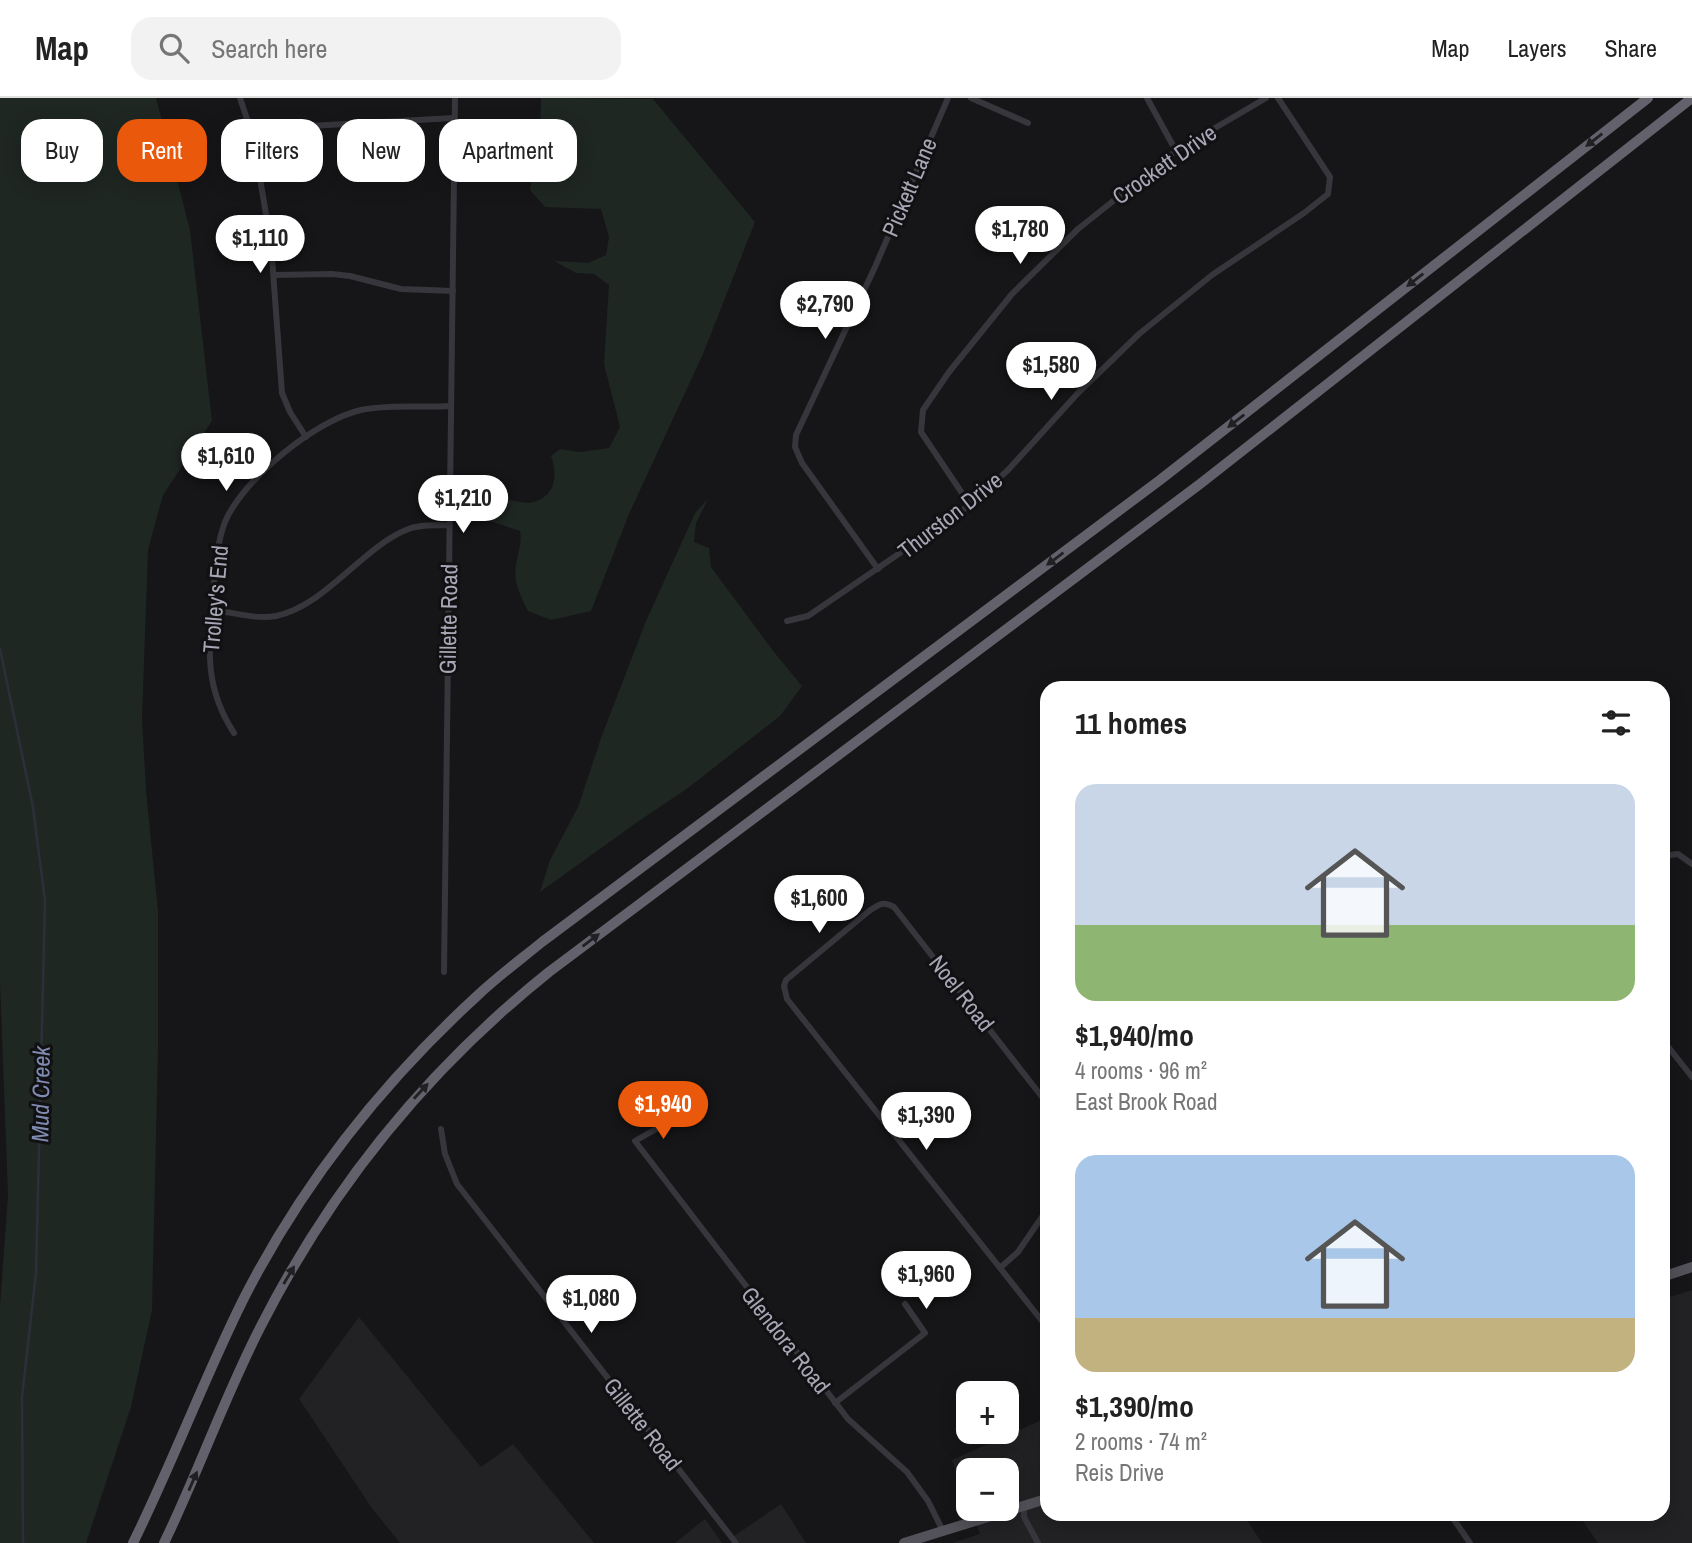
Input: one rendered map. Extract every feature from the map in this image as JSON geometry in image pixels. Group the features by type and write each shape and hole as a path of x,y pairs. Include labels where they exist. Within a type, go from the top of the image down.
{"highway":[{"path":"133,1543 237,1312 278,1238 320,1173 372,1105 397,1076 478,995 552,934 1160,480 1648,98"},
{"path":"164,1543 260,1327 328,1210 407,1106 481,1029 549,972 1200,484 1692,98"}],"main road":[{"path":"1670,1274 1692,1267"},
{"path":"904,1543 1040,1501"}],"street":[{"path":"240,98 247,119"},
{"name":"Gillette Road","path":"444,972 455,98"},
{"name":"Pickett Lane","path":"878,569 802,463 795,447 796,435 875,267 947,98"},
{"path":"971,98 1028,123"},
{"path":"1147,98 1176,151"},
{"name":"Crockett Drive","path":"970,505 921,432 921,418 927,402 978,334 1043,262 1078,229 1176,151 1266,98"},
{"name":"Thurston Drive","path":"787,621 808,616 970,505 1008,470 1078,393 1158,318 1212,275 1322,200 1330,190 1330,177 1278,98"},
{"path":"323,125 454,118"},
{"path":"261,182 274,275 282,393 306,437"},
{"path":"274,275 332,274 401,289 453,291"},
{"name":"Trolley's End","path":"234,733 222,714 213,689 209,665 220,536 226,520 246,489 261,473 306,437 338,418 363,410 451,406"},
{"path":"212,610 278,616 324,591 401,532 417,527 449,525"},
{"path":"1670,855 1679,854 1692,864"},
{"name":"Noel Road","path":"1001,1268 788,999 784,986 786,980 869,911 886,903 894,907 1040,1094"},
{"path":"1670,1049 1692,1077"},
{"name":"Glendora Road","path":"677,1117 635,1142 835,1402 858,1429 907,1472 928,1501 943,1531"},
{"name":"Gillette Road","path":"441,1129 444,1154 457,1184 736,1543"},
{"path":"1040,1220 1018,1252 1001,1268 1040,1318"},
{"path":"835,1402 925,1333 905,1304"},
{"path":"1024,1506 1024,1517 1038,1543"},
{"path":"1455,1521 1470,1543"}],"shaded area":[{"path":"0,98 156,98 161,119 117,119 117,182 178,182 190,230 212,421 163,495 148,550 142,718 158,911 152,1310 131,1407 86,1543 0,1543 0,1306 8,1195 0,982"},
{"path":"541,98 653,99 755,222 703,354 629,514 591,611 551,620 528,611 516,580 520,531 490,521 491,509 505,499 528,503 544,497 554,479 551,456 560,449 579,452 609,448 620,427 604,364 609,285 594,274 576,273 554,261 588,263 606,255 609,237 601,209 545,207 530,190 531,182 577,182 577,119 540,119"},
{"path":"708,499 696,523 694,542 709,548 711,567 802,686 780,716 688,788 540,892 550,860 578,807 646,621 695,513"},
{"path":"1692,1290 1692,1543 1598,1543 1583,1521 1670,1521 1670,1297"},
{"path":"359,1317 481,1467 513,1444 594,1543 400,1543 371,1507 299,1399"},
{"path":"1040,1421 1040,1521 1248,1521 1262,1543 952,1543 980,1534 975,1521 1019,1521 1019,1458 956,1458 988,1444 1019,1444 1019,1430"},
{"path":"781,1504 806,1543 740,1543 734,1536"},
{"path":"705,1519 722,1543 675,1543"}],"waterway":[{"name":"Mud Creek","path":"0,649 33,807 45,901 36,1273 22,1397 23,1543"}]}
